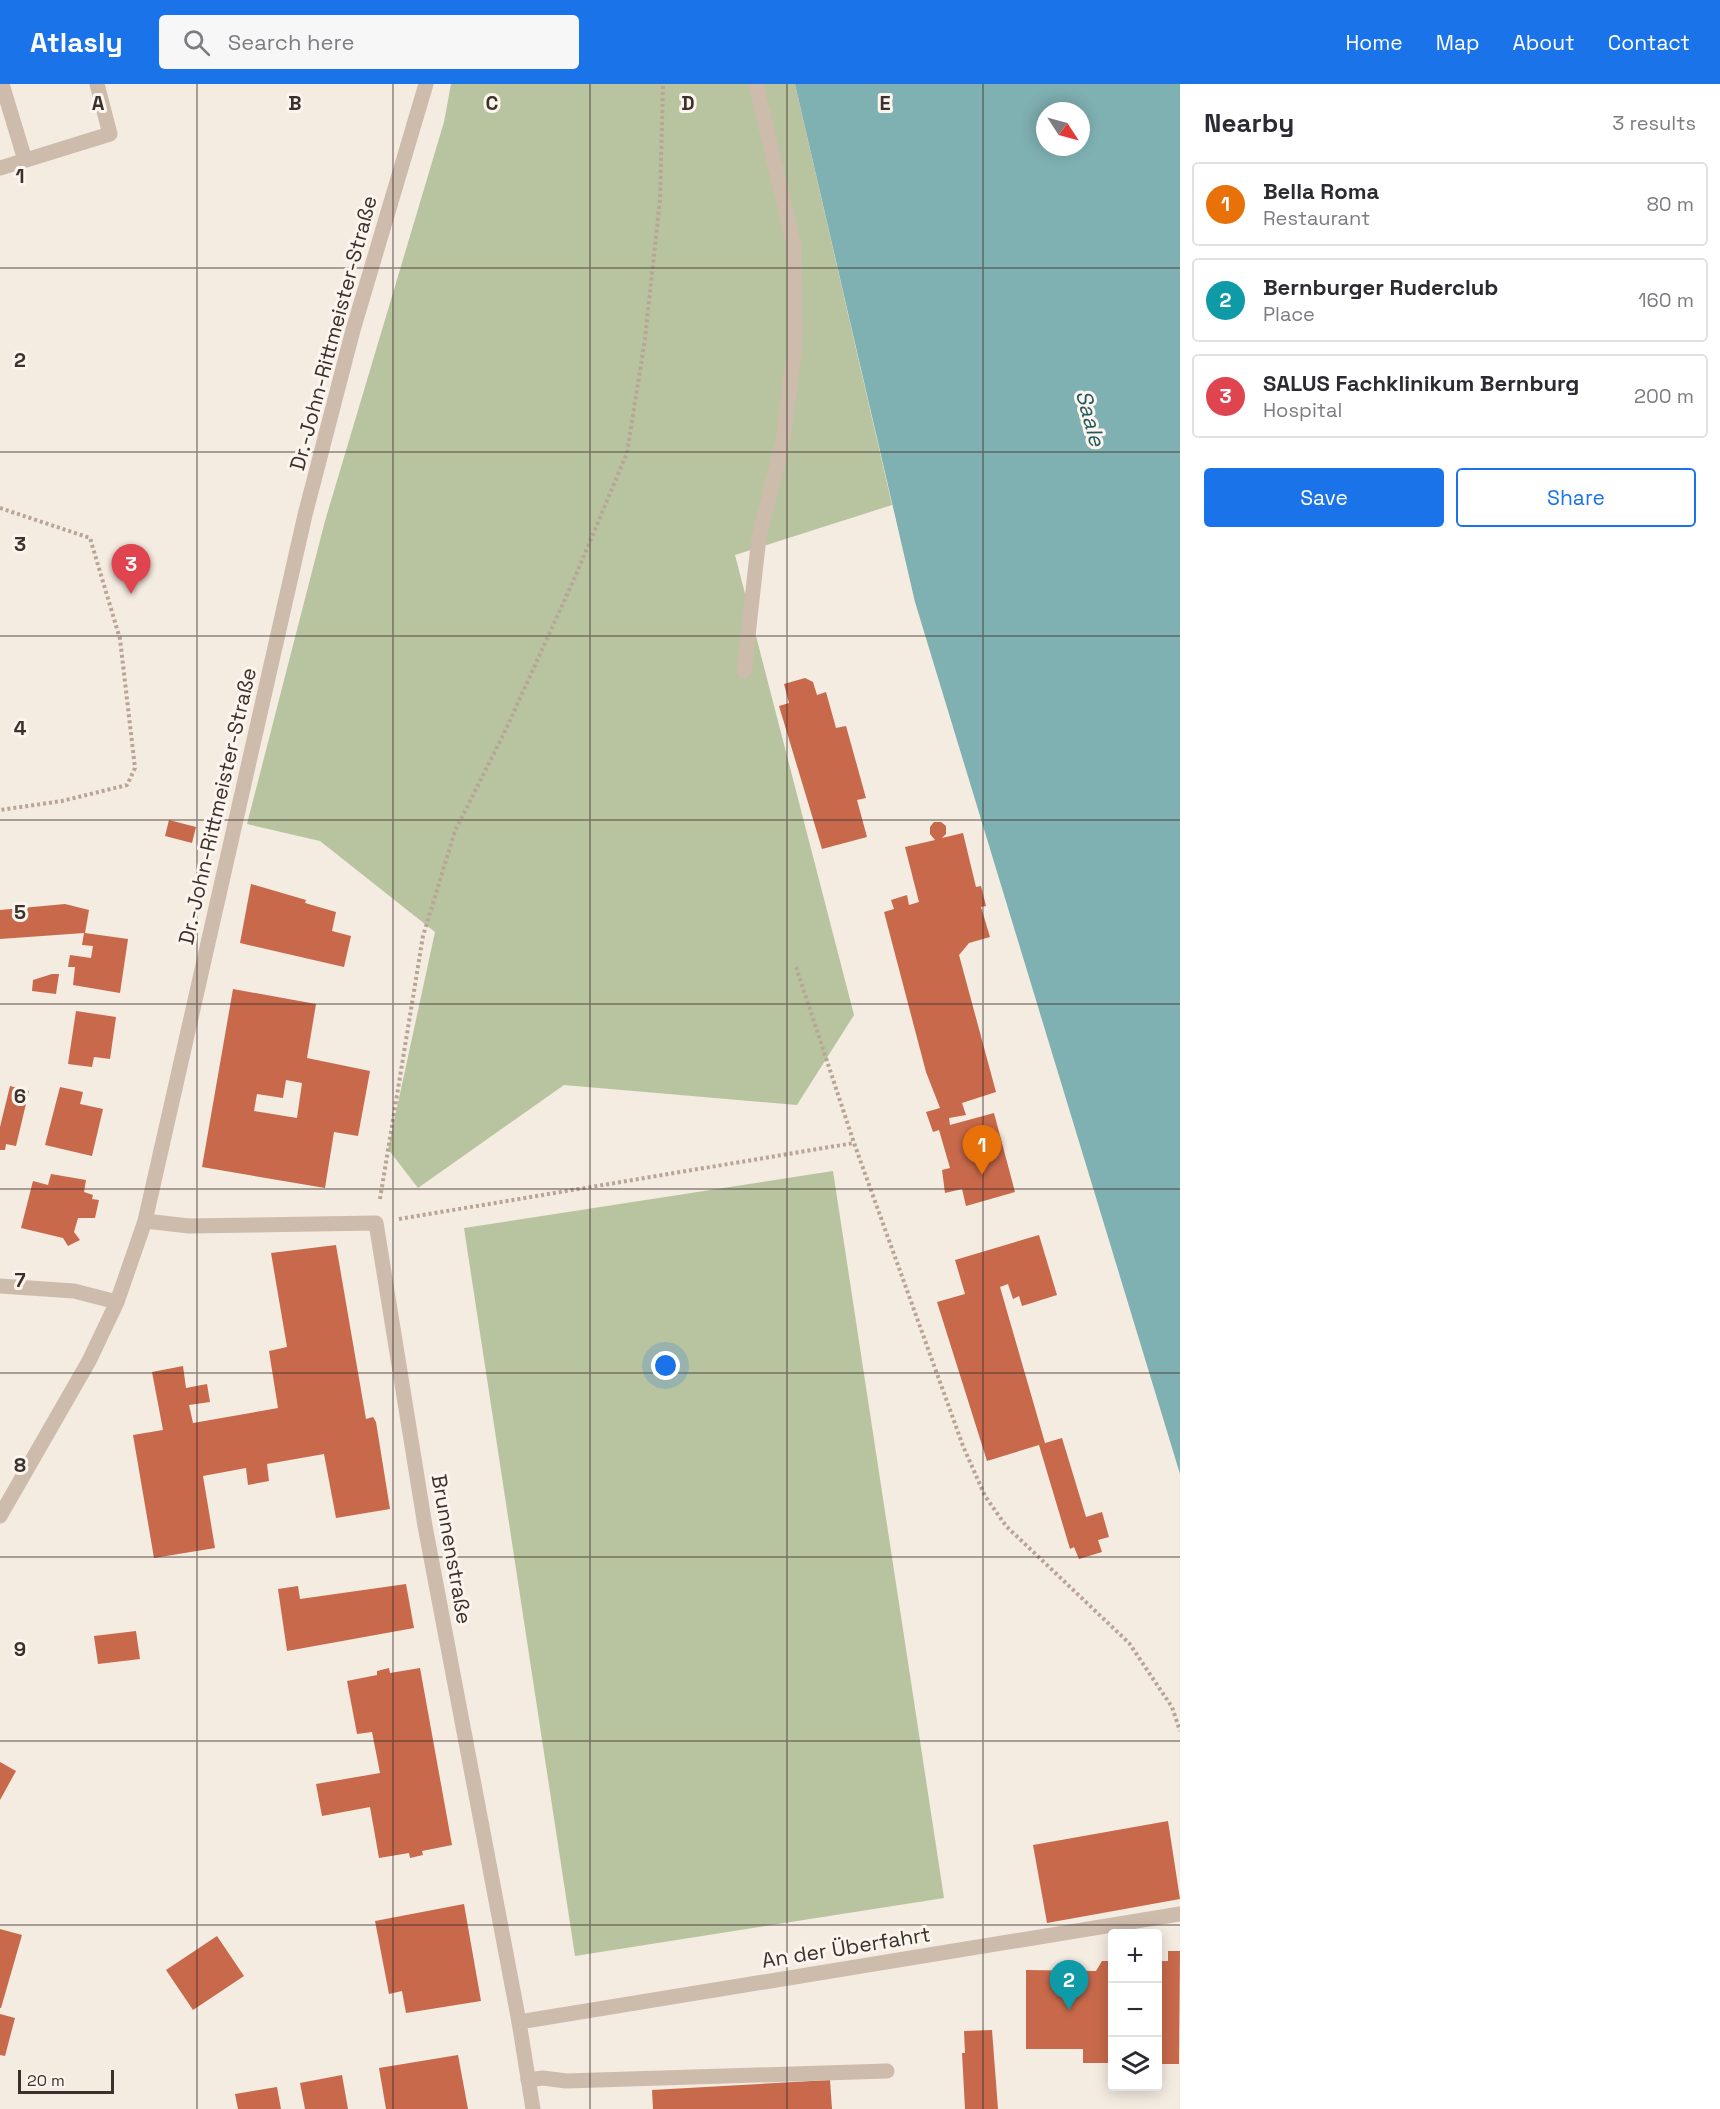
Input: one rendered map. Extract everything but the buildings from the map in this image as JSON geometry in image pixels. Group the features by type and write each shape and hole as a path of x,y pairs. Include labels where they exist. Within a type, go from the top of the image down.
{"street":[{"path":"2,84 25,160"},
{"path":"0,168 110,134 97,84"},
{"name":"Dr.-John-Rittmeister-Straße","path":"0,1516 89,1361 117,1302 145,1221 305,515 352,330 426,84"},
{"path":"744,670 759,537 783,441 795,344 794,246 756,84"},
{"path":"145,1221 189,1226 376,1223"},
{"name":"Brunnenstraße","path":"376,1223 425,1526 519,2022 533,2109"},
{"path":"0,1286 74,1291 117,1302"},
{"name":"An der Überfahrt","path":"519,2022 1180,1914"},
{"path":"528,2080 543,2078 566,2081 887,2071"}],"path":[{"path":"663,84 660,200 645,339 627,453 545,642 456,831 423,936 376,1223 854,1143"},
{"path":"0,508 90,538 120,639 135,768 127,785 62,801 0,810"},
{"path":"796,967 854,1143 963,1446 985,1496 1006,1526 1129,1643 1172,1707 1180,1731"}],"green space":[{"path":"451,84 795,84 892,505 735,555 854,1015 797,1105 564,1085 418,1188 388,1149 435,932 320,841 247,824 325,521 444,122"},
{"path":"833,1171 944,1898 575,1956 464,1228"}],"water":[{"name":"Saale","path":"795,84 1180,84 1180,1474 915,602"}],"place":[{"name":"SALUS Fachklinikum Bernburg","path":"131,594"},
{"name":"Bella Roma","path":"982,1175"},
{"name":"Bernburger Ruderclub","path":"1069,2010"}]}
